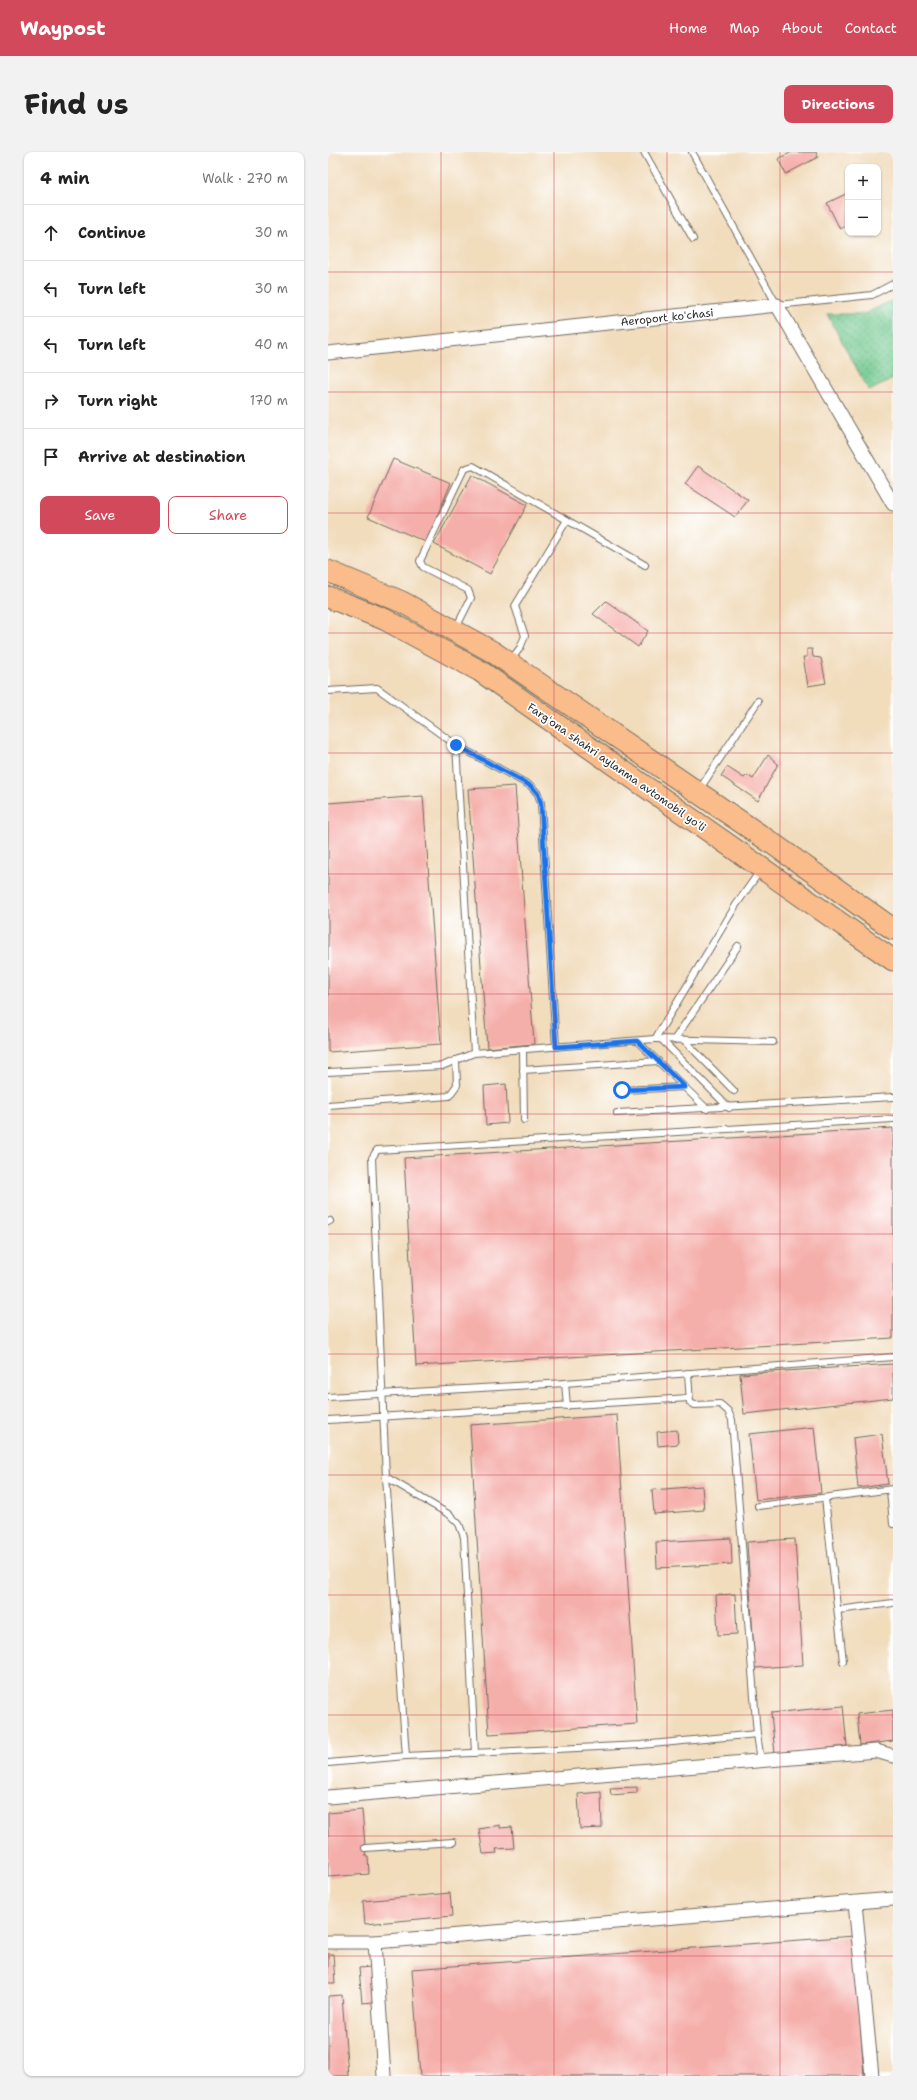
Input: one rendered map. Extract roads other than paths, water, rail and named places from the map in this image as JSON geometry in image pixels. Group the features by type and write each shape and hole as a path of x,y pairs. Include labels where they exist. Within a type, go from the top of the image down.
{"highway":[{"path":"328,571 402,602 455,630 509,663 698,792 893,929"},
{"name":"Fargʻona shahri aylanma avtomobil yoʻli","path":"328,597 384,619 480,671 893,960"}],"street":[{"name":"Aeroport koʻchasi","path":"328,353 777,304"},
{"path":"777,304 893,504"},
{"path":"328,1797 876,1752 893,1756"},
{"path":"328,1942 375,1942 893,1899"},
{"path":"855,1903 872,2076"},
{"path":"375,1942 384,2076"}],"lane":[{"path":"644,152 693,239"},
{"path":"692,152 777,304 872,295 893,284"},
{"path":"455,630 471,598 471,594 468,590 423,567 420,561 464,469 473,466 644,565"},
{"path":"509,663 520,648 525,636 515,606 567,520"},
{"path":"328,691 377,688 456,745 531,786 538,794 541,803 556,1047"},
{"path":"698,792 758,701"},
{"path":"456,745 474,1053"},
{"path":"659,1040 736,905 762,868"},
{"path":"674,1040 738,946"},
{"path":"659,1040 729,1108"},
{"path":"684,1040 734,1091"},
{"path":"328,1072 442,1066 474,1053 637,1041 684,1040 773,1042"},
{"path":"637,1041 707,1109"},
{"path":"523,1049 524,1120"},
{"path":"328,1105 449,1096 457,1086 456,1060"},
{"path":"523,1070 658,1061"},
{"path":"622,1090 685,1087"},
{"path":"617,1113 729,1108 893,1097"},
{"path":"406,1756 383,1417 372,1158 377,1150 893,1119"},
{"path":"328,1396 565,1382 893,1358"},
{"path":"688,1373 689,1398 692,1404 720,1404 728,1411 732,1420 757,1734 761,1761"},
{"path":"565,1382 567,1406"},
{"path":"328,1420 689,1398"},
{"path":"386,1477 450,1515 459,1524 464,1537 475,1753"},
{"path":"758,1506 891,1489 893,1524"},
{"path":"825,1498 843,1661"},
{"path":"838,1610 893,1602"},
{"path":"328,1763 406,1756 641,1745 757,1734"},
{"path":"365,1848 453,1842"}]}
